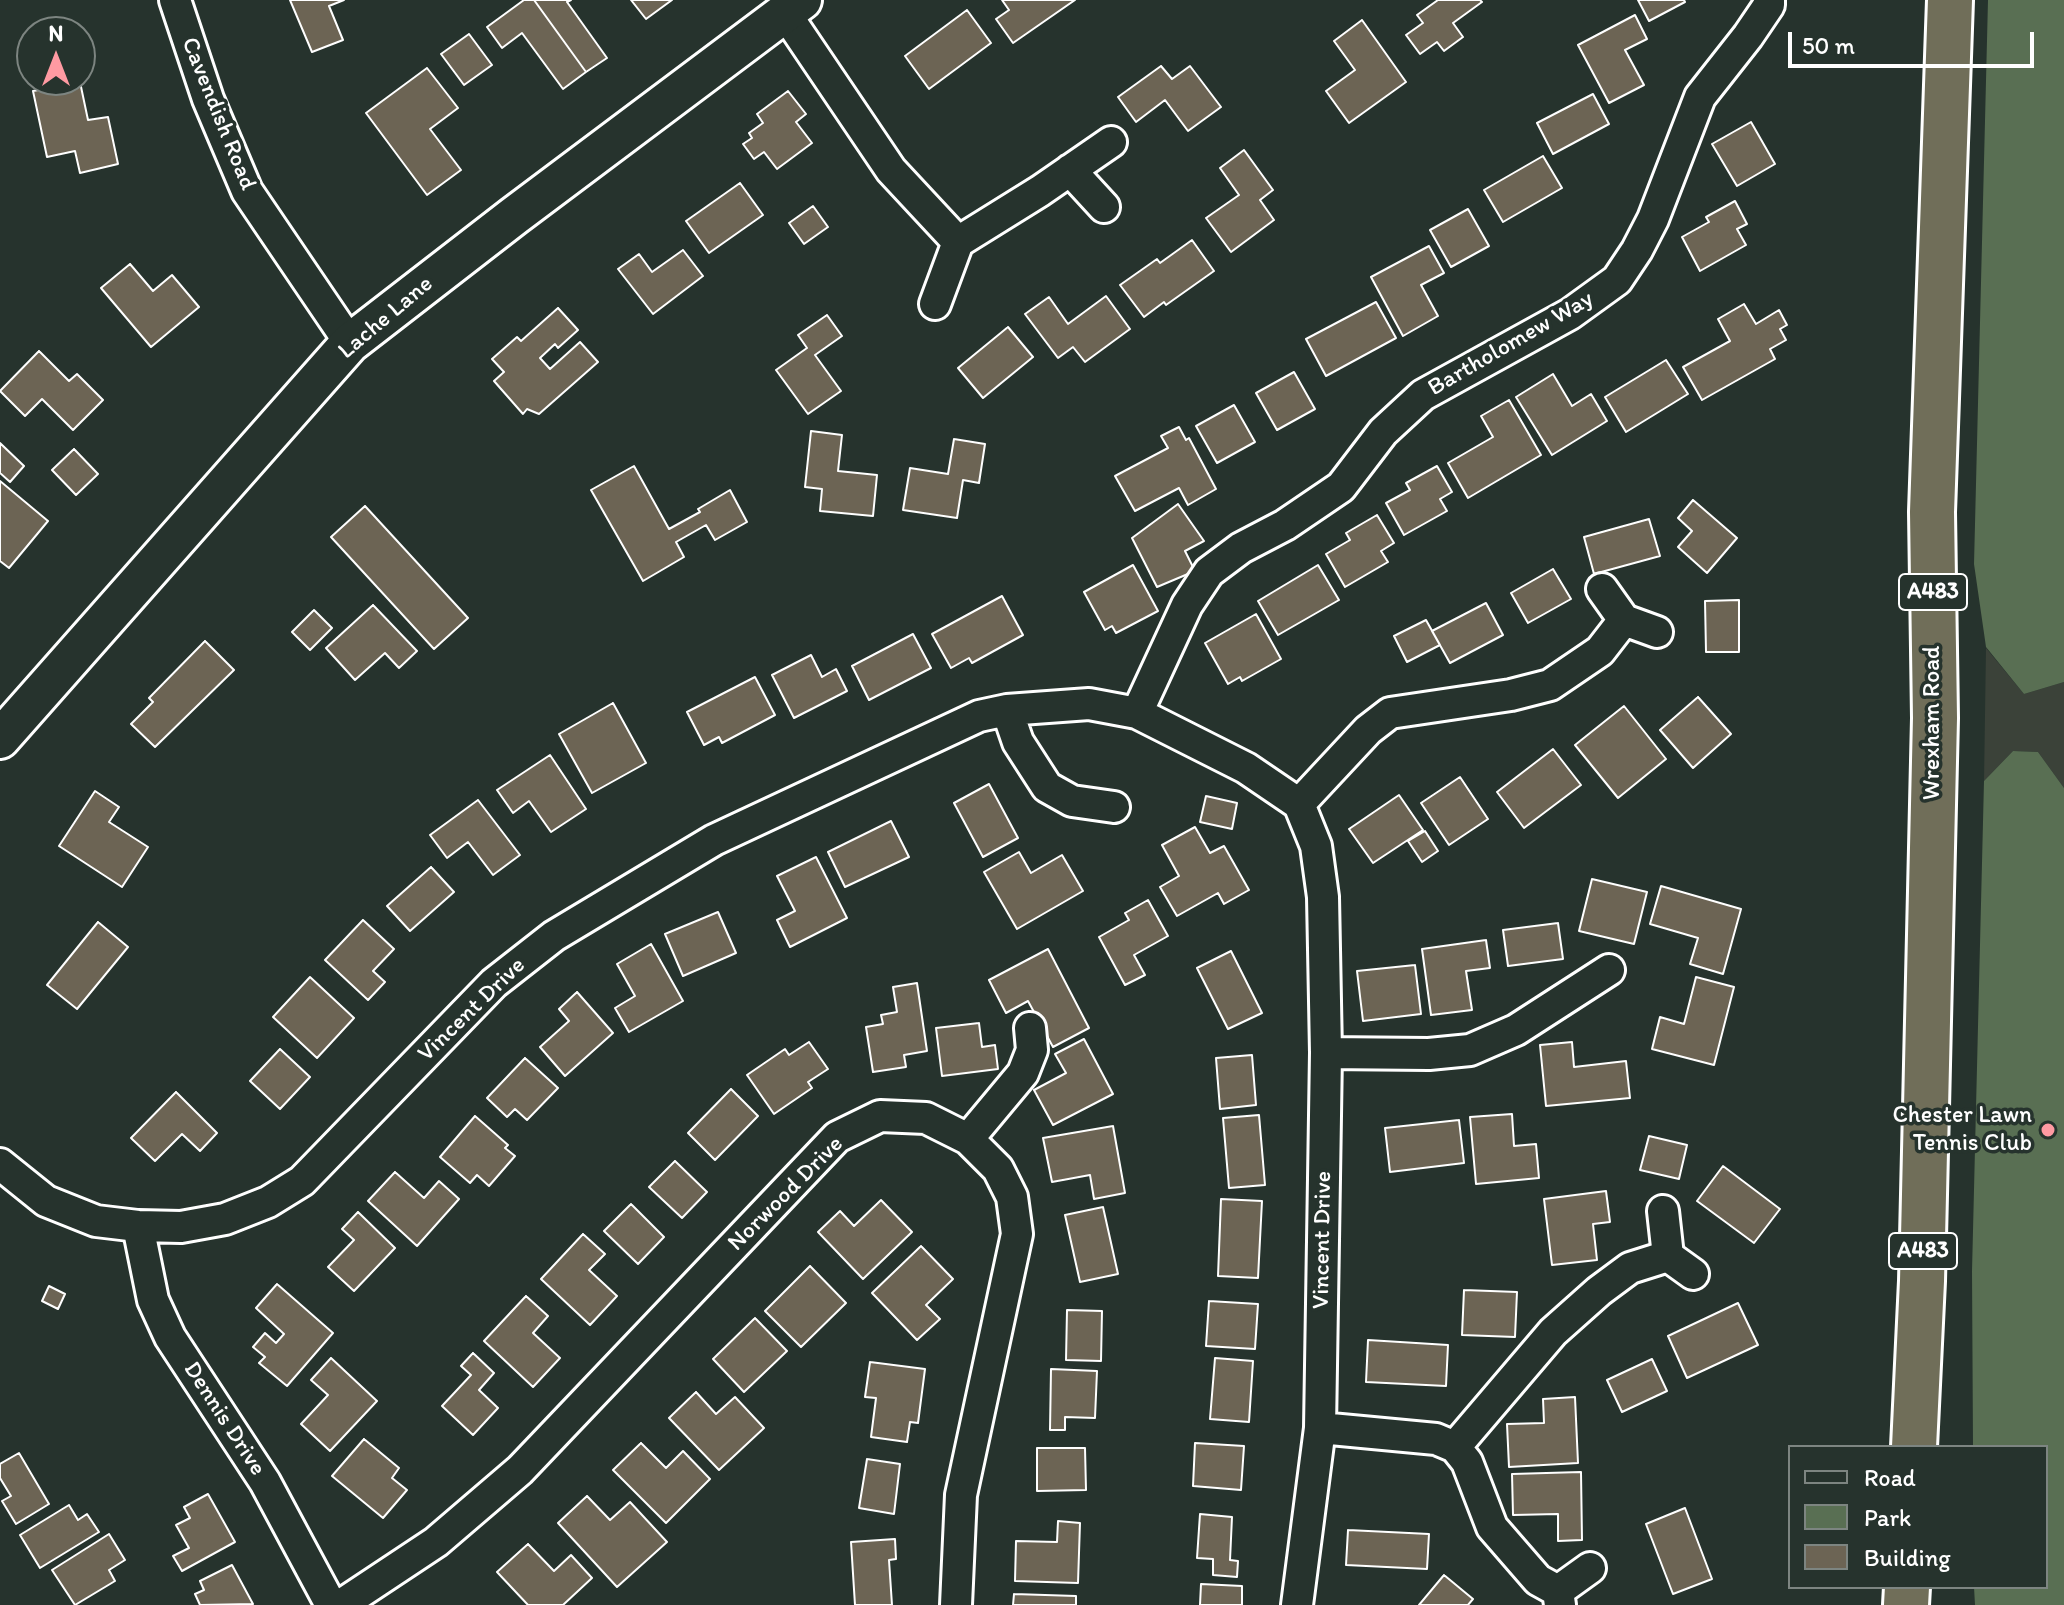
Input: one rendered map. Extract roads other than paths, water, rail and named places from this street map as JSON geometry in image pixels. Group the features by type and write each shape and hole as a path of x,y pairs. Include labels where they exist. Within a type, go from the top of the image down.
{"highway":[{"name":"Wrexham Road","path":"1914,1445 1922,1281 1935,718 1932,512 1950,0"}],"street":[{"name":"Cavendish Road","path":"175,0 208,99 247,191 350,343"},
{"name":"Bartholomew Way","path":"1137,713 1187,605 1209,572 1241,548 1285,525 1341,487 1383,432 1423,395 1570,314 1617,280 1653,219 1700,97 1748,36 1769,5 1769,0"},
{"name":"Lache Lane","path":"0,739 350,343 794,6"},
{"path":"794,6 891,170 958,242"},
{"path":"935,304 958,242 1111,142"},
{"path":"1070,170 1104,207"},
{"path":"1602,589 1624,620 1657,632"},
{"path":"1299,804 1368,730 1390,713 1511,695 1550,685 1600,651 1624,620"},
{"name":"Vincent Drive","path":"0,1164 46,1201 96,1221 181,1227 225,1219 268,1202 302,1181 494,983 554,936 714,840 979,716 1007,710 1089,704 1137,713 1246,768 1299,804 1316,846 1323,897 1326,1053 1320,1428 1297,1605"},
{"path":"1007,710 1018,742 1047,787 1072,801 1114,807"},
{"path":"1326,1053 1429,1054 1470,1050 1516,1030 1609,970"},
{"path":"968,1139 1023,1073 1032,1050 1030,1028"},
{"name":"Norwood Drive","path":"341,1605 436,1542 520,1470 837,1137 880,1116 926,1118 968,1139 998,1169 1012,1197 1017,1234 961,1495 956,1605"},
{"path":"1663,1211 1668,1256 1693,1274"},
{"name":"Dennis Drive","path":"138,1226 153,1300 170,1337 265,1482 331,1605"},
{"path":"1455,1447 1553,1332 1630,1268 1668,1256"},
{"path":"1320,1428 1436,1439 1455,1447 1467,1462 1492,1527 1538,1580 1559,1598 1590,1568"}],"place":[{"name":"Chester Lawn Tennis Club","path":"2048,1130"}]}
